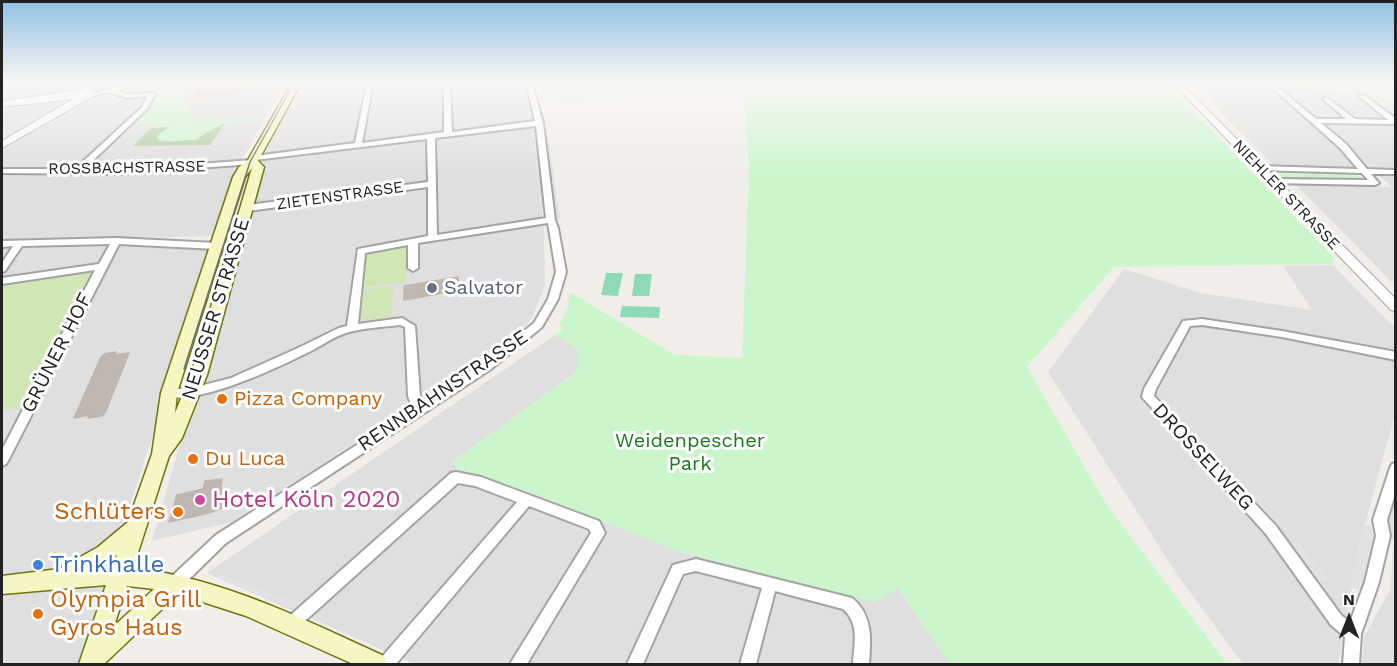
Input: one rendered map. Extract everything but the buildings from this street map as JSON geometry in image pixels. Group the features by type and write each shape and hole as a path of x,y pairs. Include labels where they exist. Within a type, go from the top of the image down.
{"main road":[{"name":"NEUSSER STRASSE","path":"91,663 161,454 169,393 239,177 243,169 253,160 279,114"},
{"name":"NEUSSER STRASSE","path":"161,454 173,438 192,392 248,208 258,167 253,160"},
{"path":"59,580 105,553 137,526"},
{"path":"2,585 120,576 175,583 253,607 376,664"},
{"path":"91,663 175,583"}],"street":[{"path":"3,145 53,114"},
{"path":"78,171 139,114"},
{"path":"358,145 364,114"},
{"path":"448,114 448,134"},
{"name":"RENNBAHNSTRASSE","path":"175,583 221,538 487,366 533,330 543,318 553,299 561,272 536,114"},
{"name":"NIEHLER STRASSE","path":"1207,114 1390,298 1395,307"},
{"path":"1273,181 1375,183 1366,171 1308,114"},
{"path":"1345,114 1353,121"},
{"path":"1316,121 1394,122"},
{"name":"ROSSBACHSTRASSE","path":"2,171 149,170 253,160 538,123"},
{"path":"431,136 434,238"},
{"path":"1260,168 1395,172"},
{"name":"ZIETENSTRASSE","path":"248,208 432,184"},
{"path":"352,328 361,251 551,220"},
{"path":"2,244 116,242 188,244 218,240"},
{"path":"413,241 413,268"},
{"name":"GRÜNER HOF","path":"2,461 7,441 116,242"},
{"path":"2,269 20,243"},
{"name":"GRÜNER HOF","path":"2,281 102,266"},
{"path":"169,393 192,392 234,381 302,351 336,333 352,328 397,321 409,324 414,396 419,410"},
{"name":"DROSSELWEG","path":"1353,634 1336,620 1271,530 1148,397 1187,323 1202,322 1282,334 1395,356"},
{"path":"1351,664 1353,634 1372,582 1383,536 1380,520 1395,468"},
{"path":"290,625 456,477 476,481 594,525 598,533 518,664"},
{"path":"386,664 527,500"},
{"path":"635,664 678,569 696,565 843,602 855,609 862,620 861,664"},
{"path":"748,664 770,584"}],"shaded area":[{"path":"2,114 268,114 241,161 214,236 2,241 2,147 9,137 6,136"},
{"path":"286,114 533,114 544,230 545,286 532,318 508,344 232,522 152,541 262,160"},
{"path":"1223,114 1395,114 1395,281 1391,281 1295,184 1392,187 1375,172 1376,169 1273,165"},
{"path":"547,128 560,219 554,219 543,130"},
{"path":"532,134 537,134 546,210 540,211"},
{"path":"93,241 215,245 78,664 2,664 2,244"},
{"path":"1333,265 1396,329 1395,414 1358,550 1338,664 1243,664 1178,576 1048,372 1124,269 1201,293 1312,310 1283,266"},
{"path":"555,335 578,349 578,368 574,374 452,462 458,469 874,602 898,588 950,664 415,664 207,573"},
{"path":"26,409 11,439 2,440 2,413"},
{"path":"1395,491 1395,664 1362,664 1364,637 1390,590 1394,541 1386,522"},
{"path":"1364,525 1370,525 1374,538 1361,589 1349,588"},
{"path":"1298,543 1330,580 1319,586 1287,544"},
{"path":"222,575 300,603 297,608 219,579"}],"green space":[{"path":"144,114 191,114 194,121 263,117 260,120 222,123 195,140 161,141 157,136 169,127 151,128 153,124 130,126"},
{"name":"Weidenpescher Park","path":"745,114 1196,114 1332,256 1334,264 1114,267 1027,367 1106,504 1227,664 950,664 898,588 874,602 680,552 528,492 458,469 452,462 574,374 578,367 578,349 555,335 563,329 559,325 567,308 570,292 675,355 742,358 749,171"},
{"path":"225,123 210,145 133,146 151,128 171,126 161,141 171,142 195,137"},
{"path":"1266,169 1352,172 1365,180 1276,179"},
{"path":"403,246 406,248 406,282 363,288 367,253"},
{"path":"94,272 27,406 2,410 2,285"},
{"path":"606,273 623,273 618,296 601,295"},
{"path":"635,274 652,274 649,296 632,296"},
{"path":"393,286 392,316 367,321 361,319 363,290"},
{"path":"622,306 660,307 659,318 620,317"}],"tram line":[{"path":"184,369 250,162 277,114"}],"place":[{"name":"Salvator","path":"432,288"},
{"name":"Pizza Company","path":"222,399"},
{"name":"Du Luca","path":"193,459"},
{"name":"Hotel Köln 2020","path":"200,500"},
{"name":"Schlüters","path":"178,512"},
{"name":"Trinkhalle","path":"38,565"},
{"name":"Olympia Grill Gyros Haus","path":"38,614"}]}
